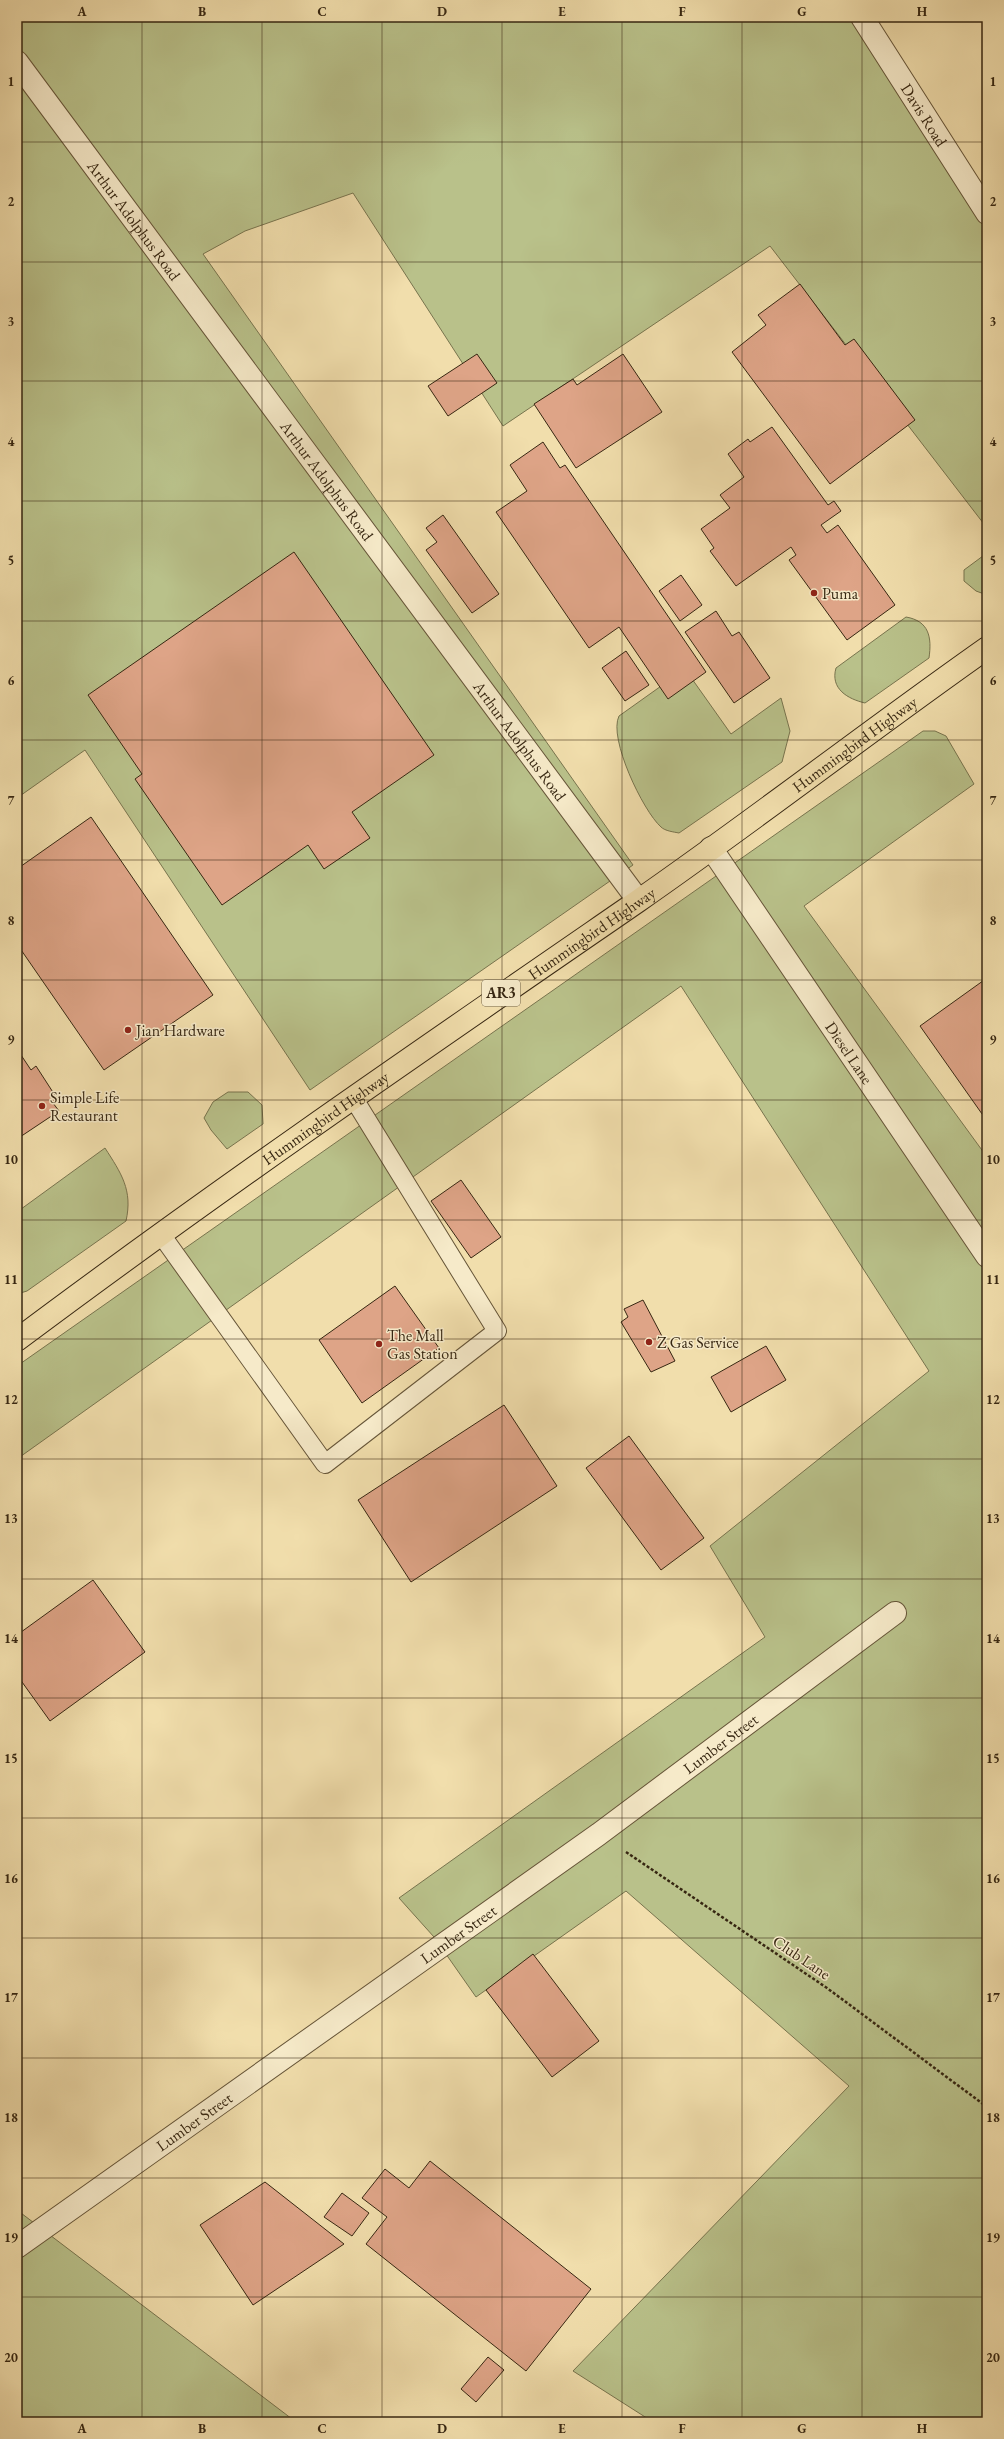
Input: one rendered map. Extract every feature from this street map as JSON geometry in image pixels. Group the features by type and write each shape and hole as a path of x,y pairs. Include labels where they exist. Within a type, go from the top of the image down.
{"main road":[{"name":"Hummingbird Highway","path":"17,1340 160,1233 354,1099 490,1001 638,900 987,648"}],"street":[{"name":"Davis Road","path":"862,17 987,213"},
{"name":"Arthur Adolphus Road","path":"17,62 638,900"},
{"name":"Diesel Lane","path":"711,848 987,1256"},
{"name":"Lumber Street","path":"17,2247 599,1834 895,1613"}],"lane":[{"path":"160,1233 325,1464 497,1331 354,1099"}],"path":[{"name":"Club Lane","path":"599,1834 827,1988 987,2107"}],"green space":[{"path":"17,17 862,17 987,213 987,528 770,246 503,426 353,193 245,231 203,254 633,865 310,1090 85,750 17,798"},
{"path":"987,553 987,595 976,591 964,581 964,570"},
{"path":"906,617 920,622 927,631 930,643 929,658 865,703 847,696 838,687 836,682 836,668"},
{"path":"685,669 731,734 781,698 790,731 782,762 679,833 661,827 645,806 629,774 623,757 618,740 617,726 619,716"},
{"path":"923,731 935,731 946,736 974,784 804,906 987,1157 987,2422 653,2422 573,2371 849,2086 626,1891 476,1997 434,1937 399,1898 765,1637 710,1546 929,1371 681,986 17,1459 17,1366"},
{"path":"228,1092 248,1092 262,1105 263,1124 227,1149 211,1130 204,1118 213,1102"},
{"path":"105,1148 121,1174 127,1191 128,1210 126,1221 27,1291 17,1294 17,1212"},
{"path":"17,2210 296,2422 17,2422"}],"building":[{"path":"800,284 845,345 854,339 915,420 830,484 732,352 766,325 758,315"},
{"path":"477,354 497,383 448,416 428,386"},
{"path":"623,354 662,412 576,468 534,404 573,379 577,385"},
{"path":"772,427 828,505 834,501 841,511 821,525 827,533 838,525 895,605 847,640 789,560 796,555 791,547 736,586 710,551 714,548 701,529 730,508 720,495 744,477 728,454 748,439 750,442"},
{"path":"543,442 560,468 565,465 706,672 668,699 619,627 589,648 496,512 527,491 510,465"},
{"path":"443,515 499,594 472,613 426,550 437,542 426,528"},
{"path":"294,552 434,755 352,812 370,838 324,869 308,845 222,905 135,779 142,774 88,695"},
{"path":"681,575 702,605 680,621 659,591"},
{"path":"716,611 732,636 739,632 770,678 734,703 685,632"},
{"path":"626,651 649,685 625,701 602,668"},
{"path":"91,817 213,995 104,1070 17,944 17,869"},
{"path":"987,978 987,1121 920,1026"},
{"path":"17,1049 31,1070 36,1066 58,1100 53,1103 59,1111 17,1139"},
{"path":"461,1180 501,1237 471,1258 431,1201"},
{"name":"The Mall Gas Station","path":"395,1286 439,1348 362,1403 319,1340"},
{"name":"Z Gas Service","path":"643,1300 675,1361 651,1372 621,1322 628,1317 624,1309"},
{"path":"766,1346 786,1380 731,1412 711,1377"},
{"path":"504,1405 557,1486 411,1582 358,1500"},
{"path":"629,1436 704,1538 661,1570 586,1468"},
{"path":"93,1580 145,1652 50,1721 17,1675 17,1635"},
{"path":"533,1954 599,2041 552,2077 486,1990"},
{"path":"430,2161 591,2289 526,2371 366,2244 387,2217 362,2198 385,2169 409,2188"},
{"path":"265,2182 344,2244 253,2305 200,2225"},
{"path":"342,2193 369,2213 352,2236 324,2217"},
{"path":"488,2357 504,2370 476,2402 461,2389"}],"place":[{"name":"Puma","path":"814,593"},
{"name":"Jian Hardware","path":"128,1030"},
{"name":"Simple Life Restaurant","path":"42,1106"},
{"name":"Z Gas Service","path":"649,1342"},
{"name":"The Mall Gas Station","path":"379,1344"}]}
